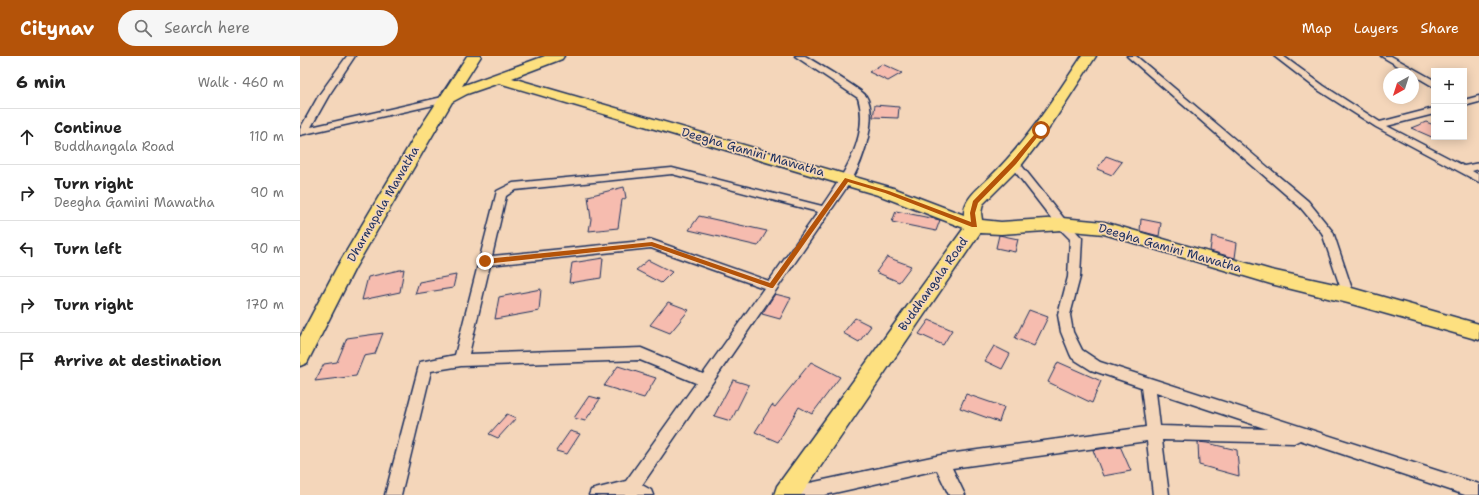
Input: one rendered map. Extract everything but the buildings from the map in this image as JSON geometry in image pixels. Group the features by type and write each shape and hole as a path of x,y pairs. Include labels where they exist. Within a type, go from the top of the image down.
{"main road":[{"name":"Dharmapala Mawatha","path":"300,357 346,267 424,134 474,56"},
{"path":"447,99 462,91 557,56"},
{"name":"Buddhangala Road","path":"786,495 974,226 972,213 975,202 1014,163 1041,130 1089,56"},
{"name":"Deegha Gamini Mawatha","path":"498,78 887,192 974,226 1001,228 1062,224 1104,228 1271,277 1348,294 1479,332"}],"street":[{"path":"302,132 324,95 351,56"},
{"path":"596,495 631,487 824,210 847,180 864,133 866,107 862,97 799,56"},
{"path":"1131,56 1304,204 1327,232 1348,294"},
{"path":"1278,56 1321,88 1379,125 1479,179"},
{"path":"1390,57 1431,82"},
{"path":"302,132 447,99"},
{"path":"1467,102 1479,99"},
{"path":"1379,125 1431,112"},
{"path":"1014,163 1062,224 1076,238 1074,277 1064,315 1067,332 1077,354 1096,366 1148,384 1479,492"},
{"path":"1463,170 1479,166"},
{"path":"461,360 501,194 513,187 672,171 824,210"},
{"path":"485,261 652,244 771,286"},
{"path":"393,495 425,366 461,360 640,354 705,381"},
{"path":"1148,384 1161,495"},
{"path":"791,495 941,462 1154,433 1307,436"},
{"path":"941,462 957,495"},
{"path":"631,487 645,495"}],"route":[{"path":"485,261 652,244 771,286 824,210 847,180 887,192 974,226 972,213 975,202 1014,163 1041,130"}]}
